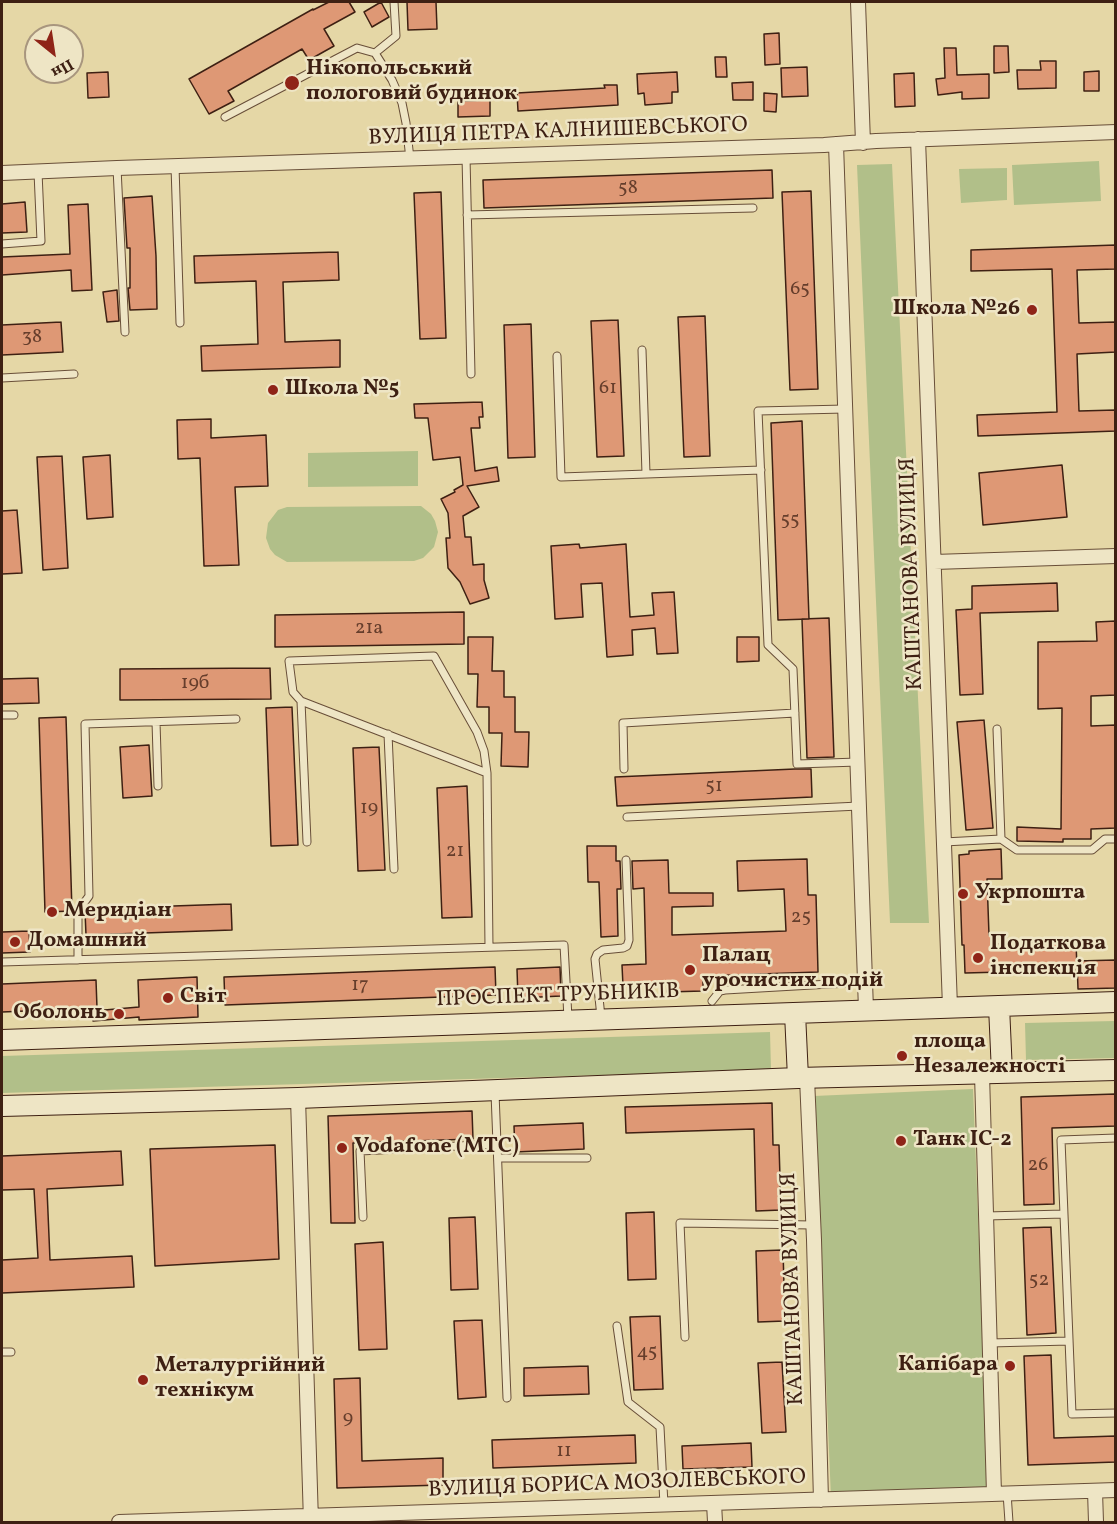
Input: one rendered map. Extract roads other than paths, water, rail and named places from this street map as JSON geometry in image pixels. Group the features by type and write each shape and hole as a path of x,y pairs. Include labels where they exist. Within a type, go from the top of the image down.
{"main road":[{"name":"ПРОСПЕКТ ТРУБНИКІВ","path":"2,1040 1116,1002"},
{"path":"999,1006 1002,1073"},
{"path":"795,1013 803,1078"},
{"path":"2,1106 298,1098 803,1078 1116,1070"}],"street":[{"path":"858,2 863,143"},
{"name":"ВУЛИЦЯ ПЕТРА КАЛНИШЕВСЬКОГО","path":"2,173 1116,132"},
{"name":"КАШТАНОВА ВУЛИЦЯ","path":"918,140 950,1007"},
{"path":"836,144 866,1010"},
{"path":"934,562 1116,556"},
{"path":"982,1074 990,1343 1001,1494"},
{"name":"КАШТАНОВА ВУЛИЦЯ","path":"803,1078 813,1225 821,1500"},
{"path":"298,1098 311,1519"},
{"name":"ВУЛИЦЯ БОРИСА МОЗОЛЕВСЬКОГО","path":"119,1522 509,1516 664,1505 1116,1490"},
{"path":"1095,1491 1096,1522"},
{"path":"714,1503 715,1522"}],"lane":[{"path":"375,53 396,36 394,2"},
{"path":"225,117 357,48 375,53 392,80 402,103 410,159"},
{"path":"466,157 471,374"},
{"path":"175,166 180,323"},
{"path":"117,168 125,332"},
{"path":"2,244 41,242 38,172"},
{"path":"467,215 753,208"},
{"path":"642,350 646,474"},
{"path":"557,356 561,477 761,470"},
{"path":"2,378 74,374"},
{"path":"845,409 758,411 768,645 793,669 797,764 858,762"},
{"path":"487,773 301,701 293,692 289,661 434,656 477,732 484,751 487,773 489,947"},
{"path":"301,701 307,842"},
{"path":"624,769 623,723 795,713"},
{"path":"2,715 14,715"},
{"path":"78,960 78,911 90,896 86,724 236,719"},
{"path":"156,722 158,786"},
{"path":"997,729 1001,839"},
{"path":"388,734 394,869"},
{"path":"627,817 859,806"},
{"path":"944,842 1001,839 1017,850 1092,850 1105,839 1116,839"},
{"path":"601,1020 595,959 597,954 603,950 627,946 629,940 626,861"},
{"path":"2,962 564,945 568,1021"},
{"path":"712,1001 720,991 725,990 865,982"},
{"path":"495,1090 507,1398"},
{"path":"1116,1138 1061,1140 1072,1414 1116,1413"},
{"path":"363,1217 360,1151 497,1144"},
{"path":"498,1158 587,1158"},
{"path":"986,1216 1064,1214"},
{"path":"685,1337 680,1223 813,1225"},
{"path":"617,1326 628,1402 660,1427 664,1505"},
{"path":"990,1343 1069,1341"},
{"path":"2,1352 11,1352"},
{"path":"1001,1494 1009,1522"}],"place":[{"name":"Нікопольський пологовий будинок","path":"292,83"},
{"name":"Школа №26","path":"1032,310"},
{"name":"Школа №5","path":"273,390"},
{"name":"Укрпошта","path":"963,894"},
{"name":"Меридіан","path":"52,912"},
{"name":"Домашний","path":"15,942"},
{"name":"Податкова інспекція","path":"978,958"},
{"name":"Палац урочистих подій","path":"690,970"},
{"name":"Світ","path":"168,998"},
{"name":"Оболонь","path":"119,1014"},
{"name":"площа Незалежності","path":"902,1056"},
{"name":"Танк ІС-2","path":"901,1141"},
{"name":"Vodafone (МТС)","path":"342,1148"},
{"name":"Капібара","path":"1010,1366"},
{"name":"Металургійний технікум","path":"143,1380"}]}
